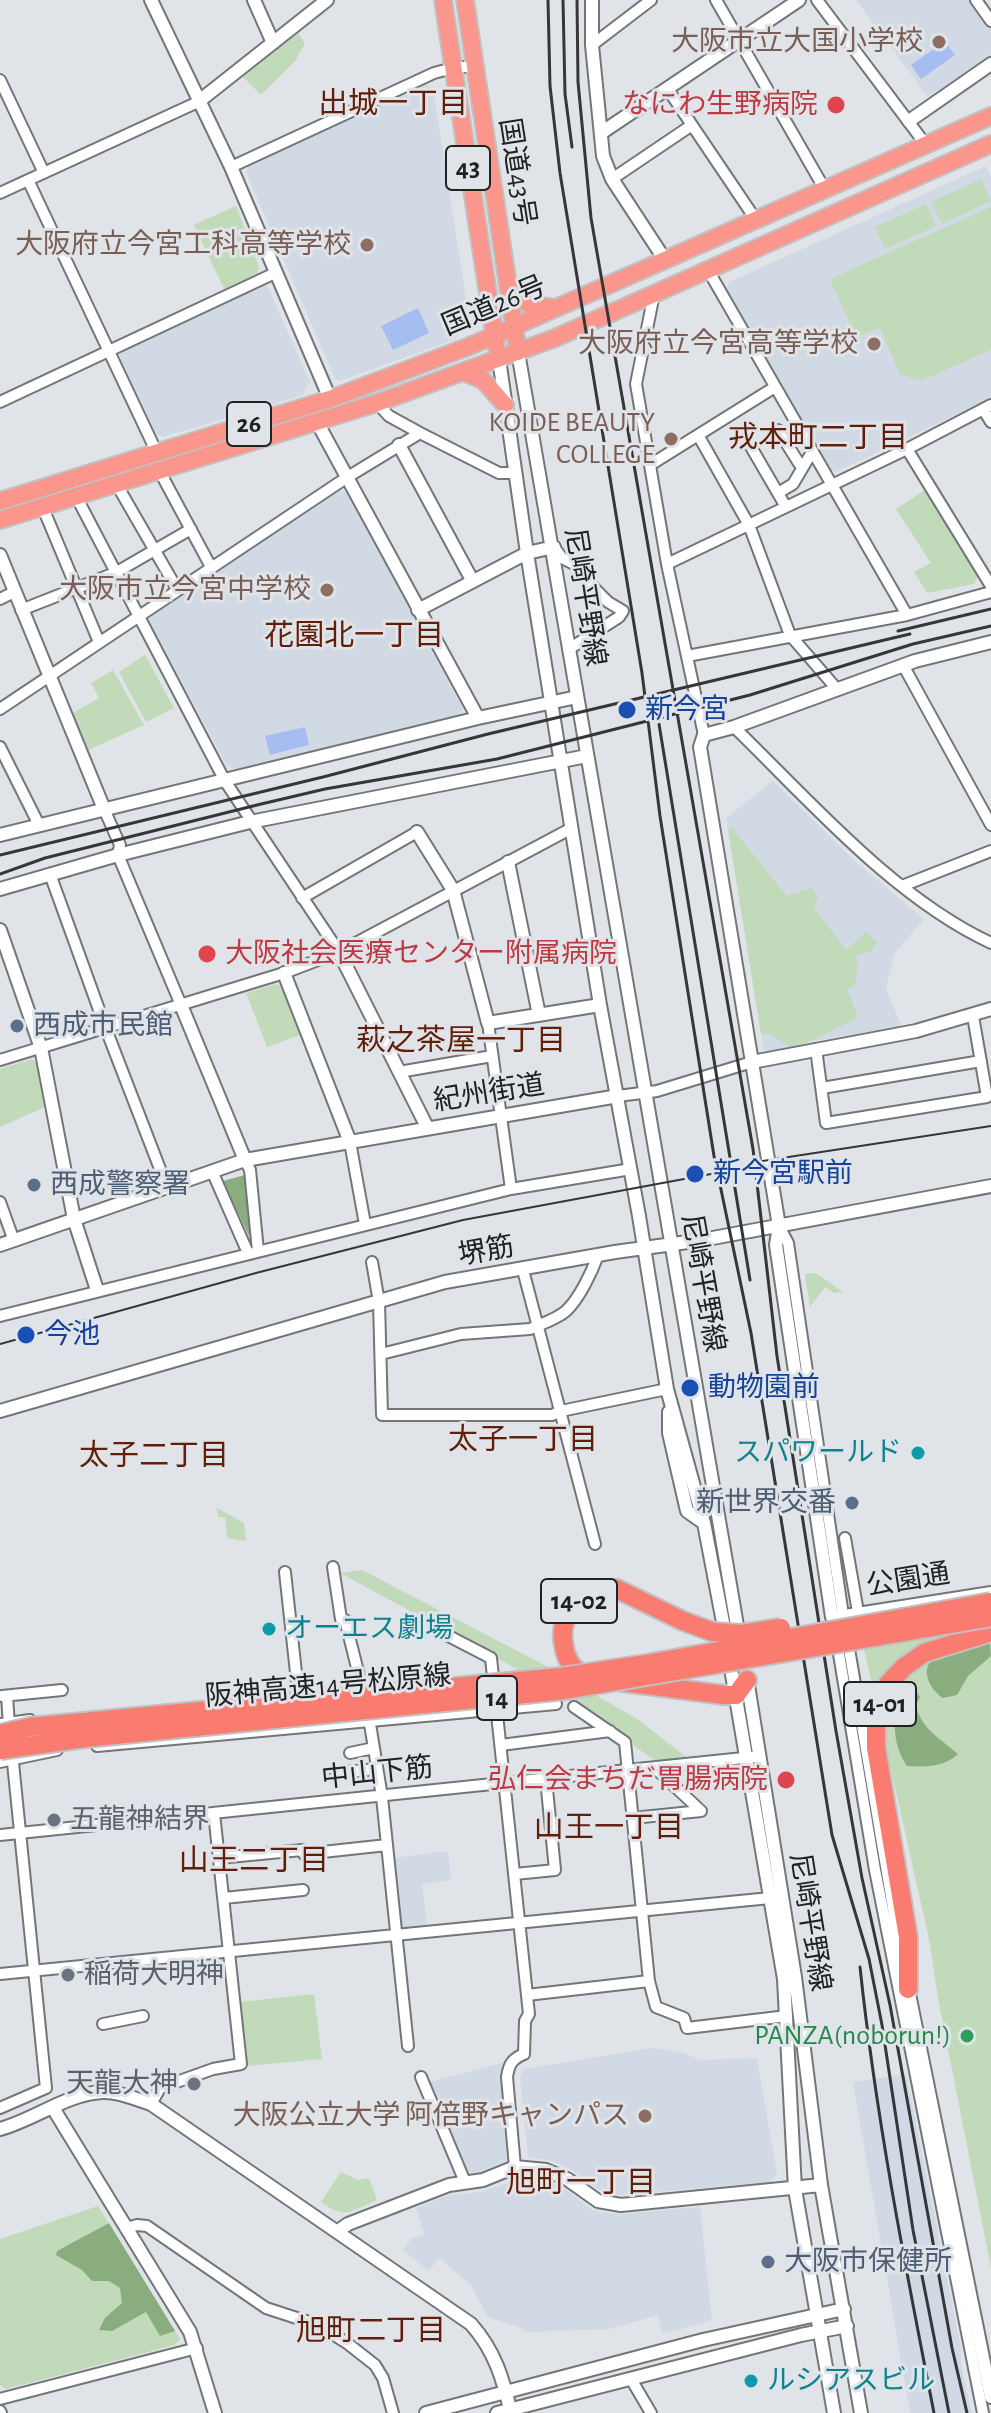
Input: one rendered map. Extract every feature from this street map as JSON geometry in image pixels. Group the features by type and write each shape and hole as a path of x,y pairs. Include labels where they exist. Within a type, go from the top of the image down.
{"highway":[{"name":"国道43号","path":"443,0 499,359"},
{"name":"国道43号","path":"465,0 518,352"},
{"name":"国道26号","path":"0,501 330,399 495,336 991,116"},
{"name":"国道26号","path":"0,520 377,403 555,338 991,144"},
{"path":"508,283 529,305 557,308"},
{"path":"463,372 483,380 505,405"},
{"name":"14-02","path":"741,1687 642,1685 592,1676 576,1669 567,1657 563,1627 568,1613 588,1594 617,1589 713,1632 741,1634 901,1611 930,1613"},
{"name":"阪神高速14号松原線","path":"3,1726 30,1727 561,1677 991,1602"},
{"name":"阪神高速14号松原線","path":"6,1755 100,1737 565,1690 991,1617"},
{"name":"14-01","path":"908,1989 908,1937 876,1748 876,1715 888,1684 904,1667 924,1653 991,1632"}],"street":[{"path":"151,0 231,167 330,399"},
{"path":"254,0 273,43"},
{"path":"0,193 198,102 327,0"},
{"path":"592,0 592,45 603,156 612,179 665,260"},
{"path":"592,45 651,0"},
{"path":"716,0 824,188"},
{"path":"601,133 799,0"},
{"path":"817,0 926,145"},
{"path":"976,0 991,21"},
{"path":"909,121 991,64"},
{"path":"231,167 434,73 475,66"},
{"path":"0,80 44,173"},
{"path":"667,88 756,220"},
{"path":"612,179 692,125"},
{"path":"28,180 157,453"},
{"path":"708,270 907,615"},
{"path":"0,402 275,273"},
{"path":"654,294 636,384 667,564 704,735 701,756 779,1226 776,1245 838,1616 896,1935 991,2397"},
{"name":"尼崎平野線","path":"518,352 672,1243 741,1687 795,1977 821,2185 861,2413"},
{"name":"尼崎平野線","path":"499,359 600,1005 671,1405 669,1433 687,1511 704,1523 741,1687 753,1757 787,2016 795,2189 834,2413"},
{"path":"650,465 775,387"},
{"path":"377,403 389,416 420,433 499,473 515,473"},
{"path":"667,564 907,449 987,407 991,422"},
{"path":"317,422 478,718"},
{"path":"778,430 802,468"},
{"path":"0,709 177,589 420,433"},
{"path":"698,435 749,525 790,635 836,688"},
{"path":"399,445 472,580"},
{"path":"751,447 786,507"},
{"path":"907,449 991,586"},
{"path":"778,493 793,484 812,452"},
{"path":"160,472 211,567"},
{"path":"117,485 177,589"},
{"path":"77,498 225,781 339,952 427,1127"},
{"path":"43,508 99,642"},
{"path":"21,610 115,573 191,529"},
{"path":"418,610 527,553 554,547 562,558 578,566 608,602 623,611 619,617 569,649"},
{"path":"0,555 120,845 118,855 250,1170 253,1252"},
{"path":"0,599 14,592"},
{"path":"687,656 907,615 991,592"},
{"path":"704,735 734,727 903,665 991,642"},
{"path":"903,665 984,799 991,825"},
{"path":"0,835 478,718 577,697"},
{"path":"734,727 902,886 956,927 991,943"},
{"path":"0,747 39,825"},
{"path":"0,889 250,822 587,756"},
{"path":"0,1060 284,973 339,952 572,828"},
{"path":"302,898 417,832 453,890 488,1023 511,1189"},
{"path":"902,886 991,851"},
{"path":"508,862 539,1015"},
{"path":"50,874 167,1187"},
{"path":"0,930 41,1048 74,1219 97,1290"},
{"path":"284,973 350,1142 365,1224"},
{"path":"488,1023 600,1005"},
{"name":"紀州街道","path":"0,1245 245,1160 500,1114 645,1093 752,1062 916,1031 991,1009"},
{"path":"816,1049 826,1123 987,1097 973,1016"},
{"path":"399,1072 492,1056"},
{"path":"822,1088 981,1061"},
{"path":"0,1316 511,1189 631,1169"},
{"path":"212,1171 253,1252"},
{"name":"堺筋","path":"0,1411 445,1282 779,1226 991,1186"},
{"path":"0,1202 14,1241"},
{"path":"381,1354 461,1334 530,1329 539,1325 565,1311 592,1272 598,1255"},
{"path":"372,1262 379,1302 382,1415 552,1415 667,1389"},
{"path":"523,1270 595,1544"},
{"path":"845,1538 858,1612"},
{"path":"333,1567 341,1619 345,1620 363,1687 382,1797 408,2046"},
{"path":"285,1572 300,1694"},
{"name":"公園通","path":"838,1616 991,1592"},
{"path":"838,1616 875,1870 983,2413"},
{"path":"435,1629 491,1658 529,2014 525,2021 524,2054 509,2065 507,2077 515,2167"},
{"path":"3,1726 363,1687 493,1677"},
{"path":"0,2108 46,2088 20,1833 6,1755 3,1696 62,1690"},
{"path":"0,1762 6,1755 556,1704"},
{"path":"574,1707 625,1742 649,1981 656,2007 684,2018 687,2028 787,2016"},
{"path":"501,1745 610,1731"},
{"path":"350,1753 374,1748"},
{"name":"中山下筋","path":"0,1835 753,1757"},
{"path":"633,1818 701,1811 655,1768"},
{"path":"336,1773 377,1769"},
{"path":"515,1874 555,1870 546,1779"},
{"path":"151,2104 160,2088 213,2069 241,2064 214,1813"},
{"path":"219,1858 302,1850 304,1854 387,1845"},
{"path":"224,1898 303,1890"},
{"path":"0,1974 770,1898"},
{"path":"527,1995 649,1981"},
{"path":"103,2024 143,2016"},
{"path":"421,2077 465,2182"},
{"path":"0,2129 20,2124 78,2096 102,2092 122,2094 151,2104 471,2324 495,2356 511,2411"},
{"path":"53,2108 190,2332 215,2413"},
{"path":"338,2231 348,2224 449,2185 483,2180 515,2167 546,2170 567,2179 598,2201 621,2205 821,2185"},
{"path":"127,2228 147,2226 266,2308 318,2325 347,2343 375,2365 383,2378 393,2413"},
{"path":"426,2413 703,2340 844,2309"},
{"path":"497,2413 847,2326"},
{"path":"0,2399 197,2348"},
{"path":"631,2379 651,2413"}],"shaded area":[{"name":"大阪市立大国小学校","path":"856,0 970,0 991,28 991,55 928,97"},
{"name":"大阪府立今宮工科高等学校","path":"424,83 433,88 469,318 456,339 340,381 335,379 246,172 249,165"},
{"name":"大阪府立今宮高等学校","path":"986,166 991,177 991,398 836,472 831,470 726,290 729,282"},
{"name":"大阪府立今宮工科高等学校","path":"262,285 268,287 310,382 303,395 163,437 156,434 120,357 121,350"},
{"path":"339,491 346,492 463,709 460,714 236,769 227,766 149,621 151,615"},
{"path":"773,781 857,863 924,919 894,954 886,989 902,1026 808,1042 769,1053 764,1050 726,818"},
{"path":"448,1851 451,1880 422,1884 428,1929 402,1931 392,1858"},
{"name":"大阪公立大学 阿倍野キャンパス","path":"651,2048 681,2052 701,2060 757,2058 777,2174 771,2182 620,2195 602,2192 572,2170 551,2161 528,2157 520,2076 524,2069"},
{"name":"大阪公立大学 阿倍野キャンパス","path":"509,2061 510,2157 478,2172 466,2173 429,2082"},
{"path":"906,2074 972,2413 910,2413 853,2082"},
{"name":"大阪公立大学 阿倍野キャンパス","path":"528,2176 563,2187 589,2208 600,2212 621,2214 700,2207 712,2320 663,2334 658,2315 610,2329 525,2332 488,2317 470,2284 439,2258 429,2271 403,2250 412,2238 424,2234 416,2208 449,2195 480,2192"}],"green space":[{"path":"298,33 305,44 295,61 261,95 243,77"},
{"path":"981,179 991,201 942,224 931,202"},
{"path":"926,204 936,226 885,249 875,227"},
{"path":"236,206 259,267 258,273 224,289 194,225"},
{"path":"991,207 991,350 920,381 900,374 880,328 856,337 830,279"},
{"path":"925,490 978,576 974,584 927,593 914,572 931,563 896,509"},
{"path":"145,655 174,708 146,722 119,672"},
{"path":"113,670 144,725 88,750 73,713 99,698 91,683"},
{"path":"732,828 787,896 811,888 818,896 814,908 846,950 866,932 878,942 871,951 855,956 858,962 855,985 847,989 858,1018 791,1047 770,1034 761,1034 728,830"},
{"path":"276,984 281,986 300,1035 267,1047 246,993"},
{"path":"32,1059 37,1063 45,1107 0,1127 0,1069"},
{"path":"245,1175 250,1238 223,1181"},
{"path":"816,1273 843,1292 834,1293 825,1287 810,1307 805,1274"},
{"path":"217,1508 244,1523 246,1541 227,1538 225,1517 218,1517"},
{"path":"362,1570 552,1669 637,1719 689,1759 658,1763 584,1710 515,1668 340,1573"},
{"path":"991,1627 991,2268 929,1939 864,1649"},
{"path":"990,1644 991,1656 968,1676 957,1695 943,1698 928,1678 931,1661 947,1652"},
{"path":"915,1690 920,1697 916,1705 922,1720 932,1733 958,1754 947,1762 907,1766 902,1757 896,1736 896,1714 906,1696"},
{"path":"314,1994 322,2059 247,2066 239,2002"},
{"path":"341,2172 358,2180 369,2178 377,2200 349,2212 337,2211 321,2202"},
{"path":"98,2206 180,2339 175,2345 6,2389 0,2385 0,2239"},
{"path":"109,2223 175,2331 160,2336 146,2312 112,2331 99,2330 105,2318 122,2303 120,2288 109,2281 92,2281 82,2270 56,2255 57,2251"}],"water":[{"path":"945,41 955,55 921,79 911,65"},
{"path":"418,308 429,333 393,350 381,326"},
{"path":"305,727 309,745 270,755 265,736"}],"tram line":[{"path":"756,1162 991,1126"},
{"path":"0,1344 463,1220 711,1174"}],"railway":[{"path":"548,0 550,86 560,173 642,673 660,816 714,1156 751,1333 832,1835 869,1959 913,2230 949,2413"},
{"path":"563,0 565,94 572,147"},
{"path":"577,0 578,82 591,218 753,1149 777,1356 836,1731 862,1878 890,2005 952,2348 967,2413"},
{"path":"898,631 991,609"},
{"path":"0,874 45,858 325,789 497,759 750,695 913,644 991,626"},
{"path":"0,855 488,734 910,634"},
{"path":"659,724 750,1280"},
{"path":"860,1967 883,2135 934,2413"}],"place":[{"name":"大阪市立大国小学校","path":"939,42"},
{"name":"なにわ生野病院","path":"836,105"},
{"name":"大阪府立今宮工科高等学校","path":"367,245"},
{"name":"大阪府立今宮高等学校","path":"874,344"},
{"name":"KOIDE BEAUTY COLLEGE","path":"671,439"},
{"name":"大阪市立今宮中学校","path":"327,590"},
{"name":"新今宮","path":"627,710"},
{"name":"大阪社会医療センター附属病院","path":"207,954"},
{"name":"西成市民館","path":"17,1026"},
{"name":"新今宮駅前","path":"695,1174"},
{"name":"西成警察署","path":"34,1185"},
{"name":"今池","path":"26,1335"},
{"name":"動物園前","path":"690,1388"},
{"name":"スパワールド","path":"918,1453"},
{"name":"新世界交番","path":"852,1503"},
{"name":"オーエス劇場","path":"269,1629"},
{"name":"弘仁会まちだ胃腸病院","path":"786,1780"},
{"name":"五龍神結界","path":"54,1820"},
{"name":"稲荷大明神","path":"68,1975"},
{"name":"PANZA(noborun!)","path":"967,2036"},
{"name":"天龍大神","path":"194,2084"},
{"name":"大阪公立大学 阿倍野キャンパス","path":"645,2116"},
{"name":"大阪市保健所","path":"768,2262"},
{"name":"ルシアスビル","path":"751,2381"}],"district":[{"name":"出城一丁目","path":"393,104"},
{"name":"戎本町二丁目","path":"818,438"},
{"name":"花園北一丁目","path":"354,636"},
{"name":"萩之茶屋一丁目","path":"461,1041"},
{"name":"太子一丁目","path":"523,1440"},
{"name":"太子二丁目","path":"154,1456"},
{"name":"山王一丁目","path":"609,1828"},
{"name":"山王二丁目","path":"254,1861"},
{"name":"旭町一丁目","path":"581,2183"},
{"name":"旭町二丁目","path":"371,2331"}]}
